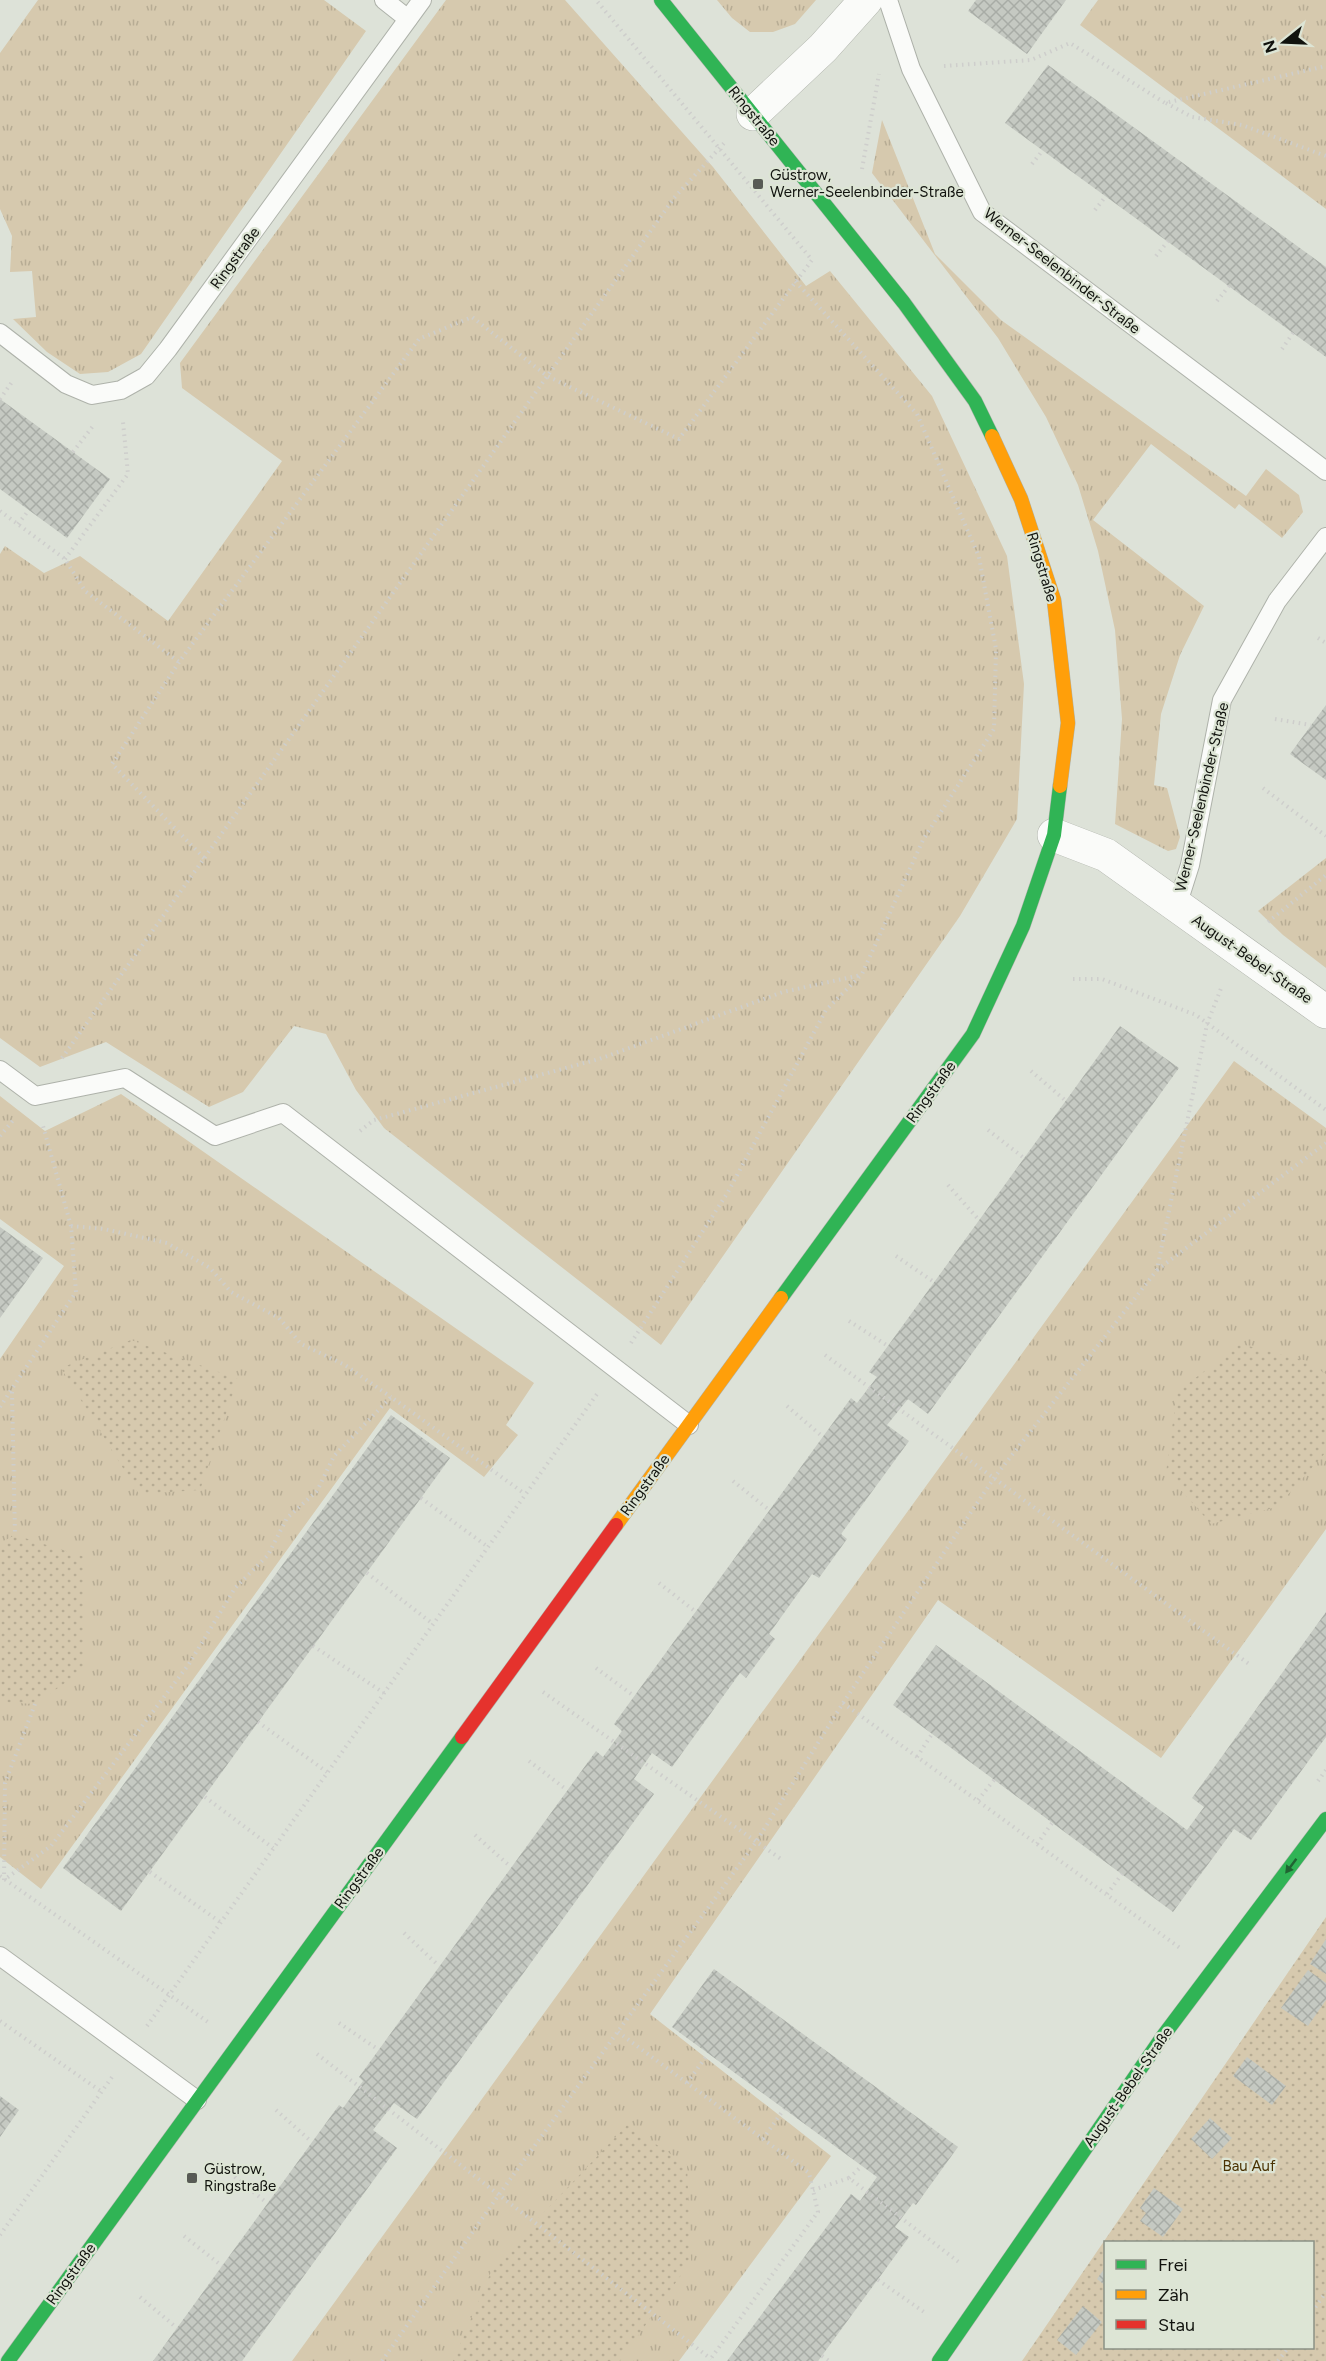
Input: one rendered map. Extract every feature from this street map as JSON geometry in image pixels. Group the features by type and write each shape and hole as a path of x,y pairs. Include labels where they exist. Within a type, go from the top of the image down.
{"street":[{"name":"Ringstraße","path":"8,2361 973,1034 1023,926 1054,835 1068,723 1054,600 1021,499 975,401 904,303 661,0"},
{"path":"753,114 823,48 866,0"},
{"name":"August-Bebel-Straße","path":"1054,835 1106,855 1326,1012"},
{"name":"August-Bebel-Straße","path":"939,2361 1164,2036 1326,1819"}],"lane":[{"path":"384,0 408,19"},
{"name":"Ringstraße","path":"0,333 66,384 92,395 121,390 146,376 422,0"},
{"name":"Werner-Seelenbinder-Straße","path":"888,0 911,69 982,212 1326,471"},
{"name":"Werner-Seelenbinder-Straße","path":"1177,906 1190,865 1222,700 1277,601 1326,537"},
{"path":"0,1070 35,1096 125,1078 215,1136 283,1113 689,1425"},
{"path":"0,1956 197,2100"}],"path":[{"path":"204,858 112,764 179,662 419,339 472,317 547,376 679,439 812,260 596,0"},
{"path":"861,169 879,72 1031,60 1070,43 1165,103 1192,117 1242,125 1326,156"},
{"path":"1165,103 1326,66"},
{"path":"0,1407 76,1292 71,1226 35,1096 674,198 753,114"},
{"path":"1032,165 1043,150"},
{"path":"1095,210 1106,196"},
{"path":"1156,256 1168,241"},
{"path":"0,2235 220,1922 615,1369 728,1192 826,1010 862,974 923,840 994,729 996,649 979,557 917,414 795,281"},
{"path":"1217,301 1229,286"},
{"path":"1282,349 1293,333"},
{"path":"65,559 128,474 121,390"},
{"path":"18,524 29,510"},
{"path":"0,511 65,559 85,591 179,662"},
{"path":"1318,638 1326,643"},
{"path":"1275,719 1311,725"},
{"path":"1263,788 1326,836"},
{"path":"1157,1270 1207,1024 1224,982 1256,933 1326,875"},
{"path":"334,1153 374,1120 599,1059 783,992 862,974"},
{"path":"1073,980 1102,979 1196,1015 1326,1110"},
{"path":"1030,1071 1066,1101"},
{"path":"988,1130 1024,1158"},
{"path":"382,2361 498,2196 756,1842 843,1703 994,1478 1157,1270 1326,1143"},
{"path":"948,1185 979,1220"},
{"path":"71,1226 104,1229 167,1243 210,1268 231,1292 279,1318 301,1344 345,1365 525,1494"},
{"path":"896,1256 934,1282"},
{"path":"849,1321 888,1346"},
{"path":"825,1355 1249,1664"},
{"path":"12,1391 15,1535"},
{"path":"4,1880 51,1846 189,1664 235,1588 268,1555 287,1518 317,1491 334,1456 391,1397"},
{"path":"787,1406 823,1437"},
{"path":"733,1481 769,1510"},
{"path":"421,1498 488,1547"},
{"path":"367,1573 433,1624"},
{"path":"659,1583 696,1612"},
{"path":"313,1646 384,1693"},
{"path":"596,1668 634,1696"},
{"path":"511,1669 781,1859"},
{"path":"843,1703 1182,1949"},
{"path":"4,1880 4,1782 35,1704"},
{"path":"258,1722 327,1772"},
{"path":"917,1756 932,1734"},
{"path":"529,1761 567,1790"},
{"path":"978,1800 994,1780"},
{"path":"205,1797 273,1848"},
{"path":"1037,1844 1052,1823"},
{"path":"475,1835 511,1867"},
{"path":"150,1872 220,1922"},
{"path":"1107,1894 1122,1874"},
{"path":"0,1876 239,2043"},
{"path":"404,1933 440,1966"},
{"path":"0,2021 102,2092"},
{"path":"339,2023 379,2050"},
{"path":"317,2054 710,2360 818,2212 809,2173 618,2032"},
{"path":"687,2083 708,2054"},
{"path":"763,2139 784,2109"},
{"path":"276,2110 312,2142"},
{"path":"813,2190 849,2178 862,2166"},
{"path":"230,2173 267,2204"},
{"path":"849,2178 965,2267"},
{"path":"184,2236 222,2266"},
{"path":"878,2280 930,2316"},
{"path":"1314,2309 1326,2292"},
{"path":"140,2297 177,2328"},
{"path":"1278,2361 1287,2349"},
{"path":"822,2356 829,2361"}],"green space":[{"path":"38,0 324,0 366,31 141,354 108,372 80,374 47,352 13,319 36,317 32,271 10,272 12,236 0,209 0,53"},
{"path":"446,0 565,0 713,167 806,286 830,271 932,396 1007,556 1024,684 1017,819 960,916 661,1345 384,1128 356,1090 326,1034 294,1026 243,1092 209,1107 106,1042 40,1067 0,1038 0,554 5,546 44,573 80,556 168,621 282,461 182,388 180,363"},
{"path":"717,0 816,0 795,24 773,32 750,32 732,18"},
{"path":"1098,0 1326,0 1326,209 1080,25"},
{"path":"882,120 935,254 1001,320 1246,496 1266,469 1299,495 1303,512 1282,538 1239,504 1235,509 1151,444 1093,520 1204,606 1180,655 1161,714 1154,785 1167,788 1180,837 1176,849 1168,851 1115,824 1122,719 1115,630 1098,551 1078,485 1046,417 998,338 872,173"},
{"path":"1326,858 1326,968 1283,935 1258,911"},
{"path":"1234,1061 1326,1128 1326,1529 1161,1758 938,1600 650,2014 831,2156 679,2361 292,2361"},
{"path":"121,1094 534,1383 506,1425 518,1435 484,1477 390,1408 41,1889 0,1857 0,1359 64,1266 0,1219 0,1096 45,1131"},
{"path":"131,1340 238,1379 200,1490 139,1494 61,1368"},
{"path":"1240,1344 1307,1361 1326,1374 1326,1452 1277,1507 1211,1524 1166,1473 1177,1392"},
{"path":"15,1535 85,1557 85,1669 35,1704 0,1702 0,1543"},
{"name":"Bau Auf","path":"1326,1917 1326,2361 1022,2361 1104,2241 1104,2349 1314,2349 1314,2241 1104,2241"},
{"path":"627,2125 687,2165 691,2261 620,2361 453,2361 494,2265"}],"building":[{"path":"976,0 1066,0 1027,54 968,11"},
{"path":"1048,65 1326,267 1326,357 1005,123"},
{"path":"0,399 110,479 67,538 0,489"},
{"path":"1326,705 1326,780 1290,754"},
{"path":"1120,1026 1179,1068 928,1414 908,1399 887,1425 909,1441 841,1534 847,1539 819,1578 812,1574 769,1634 775,1639 746,1678 740,1673 672,1767 652,1753 634,1779 654,1794 417,2119 394,2103 373,2130 397,2148 242,2361 153,2361 339,2105 343,2108 363,2081 359,2077 596,1751 603,1757 622,1731 614,1724 851,1398 857,1403 877,1377 869,1372"},
{"path":"0,1227 43,1258 0,1318"},
{"path":"391,1415 450,1458 121,1911 63,1868"},
{"path":"1326,1612 1326,1737 1251,1840 1234,1829 1173,1912 893,1705 936,1645 1187,1830 1204,1807 1192,1798"},
{"path":"1326,1939 1326,1974 1310,1964"},
{"path":"714,1969 958,2147 916,2205 913,2203 895,2227 909,2237 818,2361 727,2361 851,2194 860,2201 877,2177 672,2027"},
{"path":"1308,1970 1326,1983 1326,2000 1308,2026 1281,2008"},
{"path":"1247,2057 1286,2086 1272,2105 1233,2076"},
{"path":"0,2096 19,2110 0,2137"},
{"path":"1210,2118 1232,2138 1212,2159 1191,2139"},
{"path":"1154,2188 1183,2209 1163,2237 1140,2221 1146,2213 1140,2208"},
{"path":"1104,2269 1104,2284 1097,2279"},
{"path":"1083,2306 1102,2322 1076,2355 1057,2340"}],"traffic: fast":[{"path":"661,0 904,303 975,401 992,436"},
{"path":"781,1298 973,1034 1023,926 1054,835 1060,786"},
{"path":"8,2361 462,1737"},
{"path":"939,2361 1163,2036 1326,1819"}],"traffic: slow":[{"path":"992,436 1021,499 1054,600 1068,723 1060,786"},
{"path":"616,1525 781,1298"}],"traffic: jam":[{"path":"462,1737 616,1525"}],"place":[{"name":"Güstrow, Werner-Seelenbinder-Straße","path":"758,184"},
{"name":"Güstrow, Ringstraße","path":"192,2178"}]}
